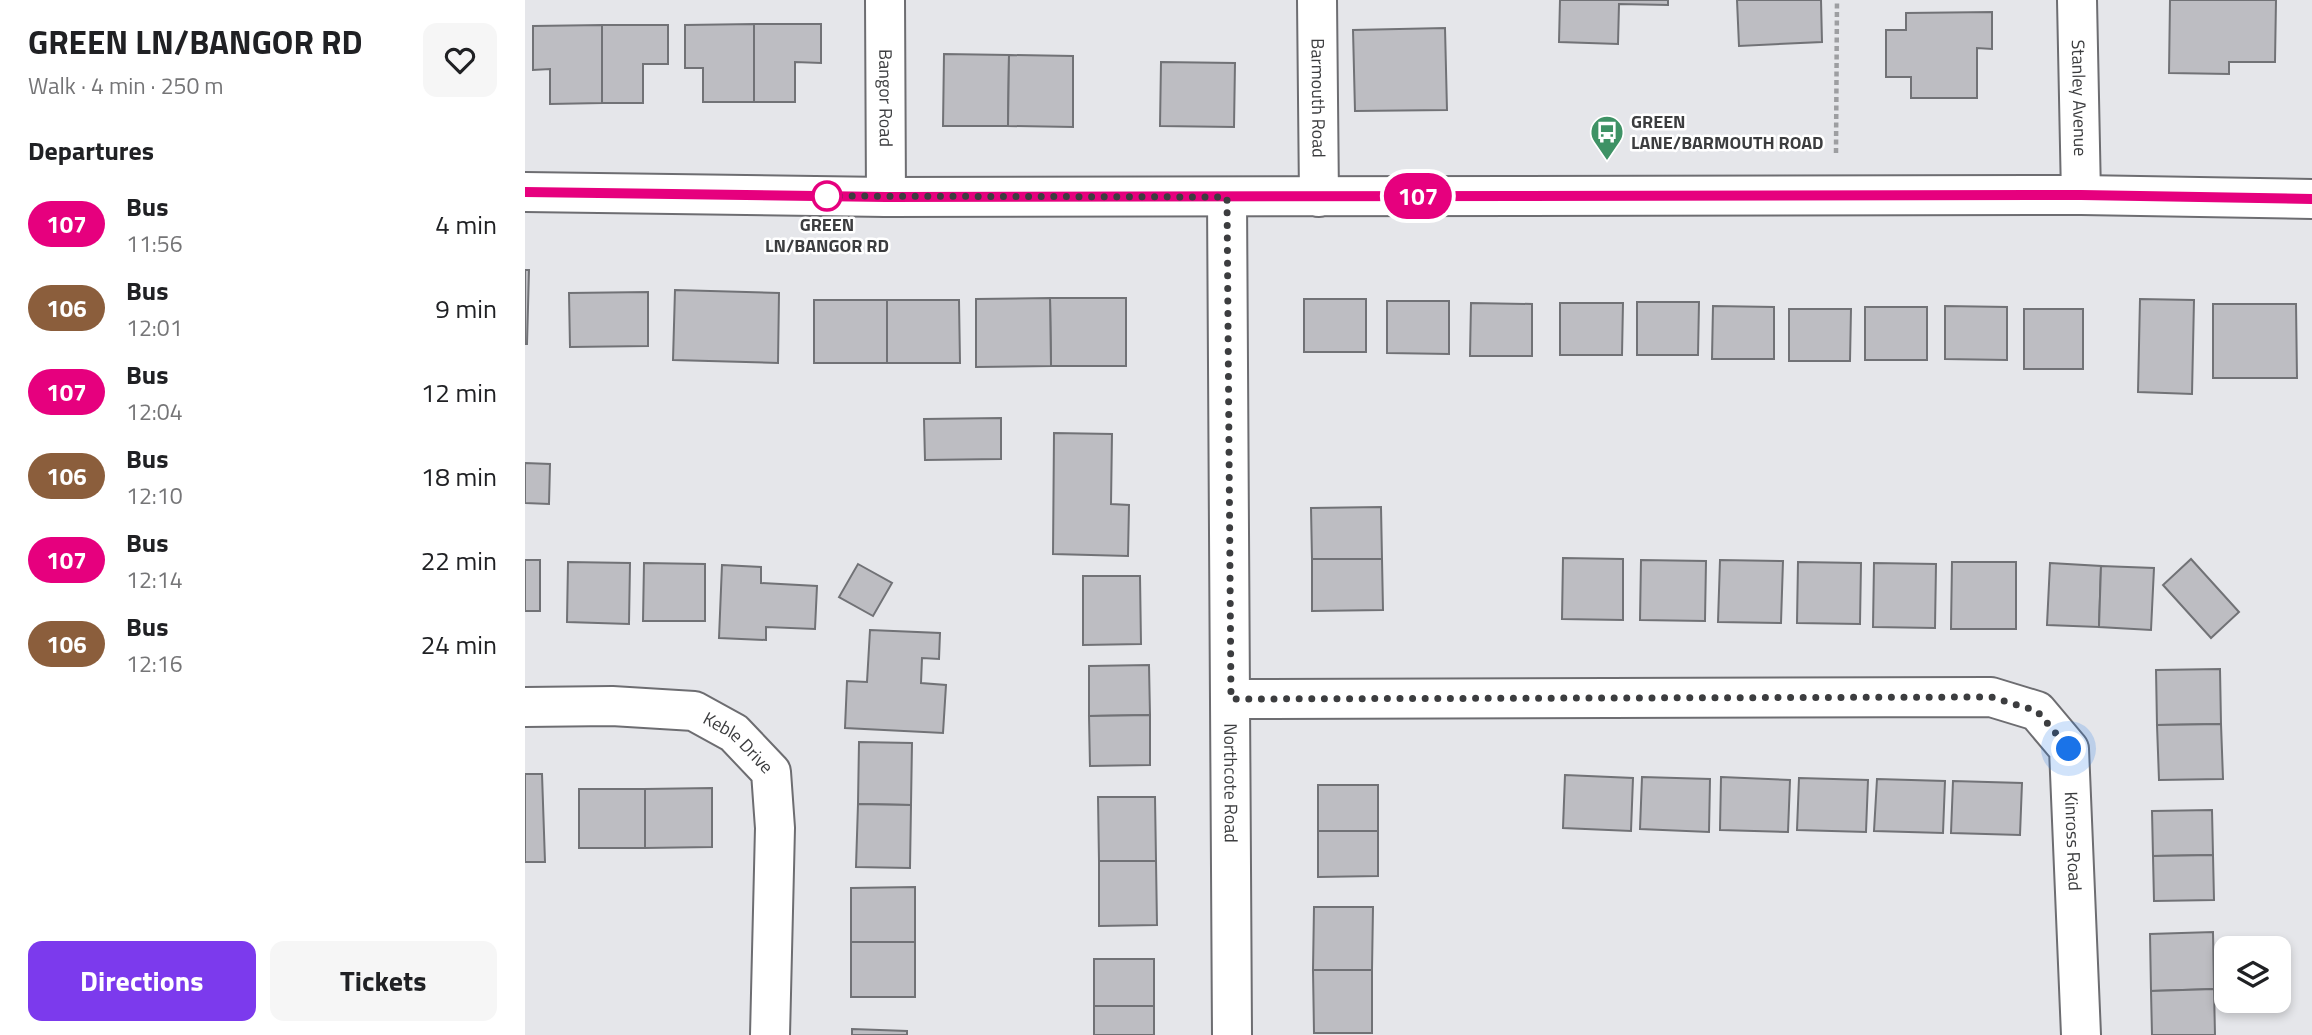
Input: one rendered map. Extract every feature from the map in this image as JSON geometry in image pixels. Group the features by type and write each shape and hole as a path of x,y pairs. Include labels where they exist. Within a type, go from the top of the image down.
{"street":[{"name":"Bangor Road","path":"884,0 886,197"},
{"name":"Barmouth Road","path":"1317,0 1319,197"},
{"name":"Stanley Avenue","path":"2077,0 2081,195"},
{"path":"525,192 886,197 2081,195 2312,199"},
{"name":"Northcote Road","path":"1227,197 1232,1035"},
{"name":"Kinross Road","path":"1231,699 1991,697 2037,711 2069,749 2081,1035"},
{"name":"Keble Drive","path":"525,707 612,706 694,710 734,733 771,772 775,828 770,1035"}],"path":[{"path":"1836,196 1837,0"}],"building":[{"path":"1560,0 1668,0 1668,5 1619,4 1618,44 1559,42"},
{"path":"1737,0 1821,0 1822,42 1739,46"},
{"path":"2170,0 2276,0 2275,62 2229,62 2229,74 2169,73"},
{"path":"1992,12 1992,49 1977,48 1977,98 1911,98 1911,77 1886,77 1886,30 1906,30 1906,13"},
{"path":"754,24 754,102 703,102 703,68 685,68 685,25"},
{"path":"754,24 821,24 821,63 795,62 795,102 754,102"},
{"path":"602,25 602,103 550,104 550,69 533,70 533,26"},
{"path":"602,25 668,25 668,64 643,64 643,103 602,103"},
{"path":"1445,28 1447,110 1355,111 1353,30"},
{"path":"944,54 1009,55 1008,126 943,126"},
{"path":"1009,55 1073,56 1073,127 1008,126"},
{"path":"1161,62 1235,63 1234,127 1160,126"},
{"path":"525,270 529,270 527,344 525,344"},
{"path":"675,290 779,293 778,363 673,360"},
{"path":"648,292 648,346 570,347 569,293"},
{"path":"1050,298 1126,298 1126,366 1051,366"},
{"path":"1050,298 1051,366 976,367 976,299"},
{"path":"1304,299 1366,299 1366,352 1304,352"},
{"path":"2140,299 2194,300 2192,394 2138,392"},
{"path":"814,300 887,300 887,363 814,363"},
{"path":"887,300 959,300 960,363 887,363"},
{"path":"1387,301 1449,301 1449,354 1387,353"},
{"path":"1637,302 1699,302 1698,355 1637,355"},
{"path":"1471,303 1532,304 1532,356 1470,356"},
{"path":"1560,303 1623,303 1622,355 1560,355"},
{"path":"2213,304 2296,304 2297,378 2213,378"},
{"path":"1713,306 1774,307 1774,359 1712,359"},
{"path":"1945,306 2007,307 2007,360 1945,359"},
{"path":"1865,307 1927,307 1927,360 1865,360"},
{"path":"1789,309 1851,309 1850,361 1789,361"},
{"path":"2024,309 2083,309 2083,369 2024,369"},
{"path":"1001,418 1001,459 925,460 924,419"},
{"path":"1054,433 1112,434 1111,504 1129,505 1128,556 1053,554"},
{"path":"525,463 550,464 549,504 525,503"},
{"path":"1381,507 1382,559 1312,559 1311,508"},
{"path":"1563,558 1623,559 1623,620 1562,619"},
{"path":"1312,559 1382,559 1383,610 1312,611"},
{"path":"2191,559 2239,612 2211,638 2163,585"},
{"path":"525,560 540,560 540,611 525,611"},
{"path":"1641,560 1706,561 1705,621 1640,620"},
{"path":"1720,560 1783,561 1781,623 1718,622"},
{"path":"568,562 630,563 629,624 567,622"},
{"path":"1798,562 1861,563 1860,624 1797,623"},
{"path":"1952,562 2016,562 2016,629 1951,629"},
{"path":"644,563 705,564 705,621 643,621"},
{"path":"1874,563 1936,564 1935,628 1873,627"},
{"path":"2050,563 2101,566 2099,627 2047,625"},
{"path":"858,564 892,583 873,616 839,597"},
{"path":"722,565 761,567 761,583 817,586 815,629 766,627 766,640 719,638"},
{"path":"2101,566 2154,568 2151,630 2099,627"},
{"path":"1083,576 1140,576 1141,644 1083,645"},
{"path":"870,630 940,633 939,659 922,658 921,683 946,685 943,733 845,728 847,681 867,682"},
{"path":"1149,665 1150,715 1089,716 1089,666"},
{"path":"2220,669 2221,724 2157,725 2156,670"},
{"path":"1150,715 1150,765 1090,766 1089,716"},
{"path":"2221,724 2223,779 2159,780 2157,725"},
{"path":"859,742 912,743 911,805 858,804"},
{"path":"525,774 542,774 545,862 525,862"},
{"path":"1565,775 1633,778 1631,831 1563,828"},
{"path":"1642,777 1710,779 1709,832 1640,829"},
{"path":"1721,777 1790,780 1788,832 1720,830"},
{"path":"1799,778 1868,780 1866,832 1797,830"},
{"path":"1877,779 1945,781 1943,833 1874,831"},
{"path":"1953,781 2022,783 2020,835 1951,833"},
{"path":"1318,785 1378,785 1378,831 1318,831"},
{"path":"712,788 712,847 645,848 645,789"},
{"path":"579,789 645,789 645,848 579,848"},
{"path":"1098,797 1155,797 1156,861 1099,861"},
{"path":"858,804 911,805 910,868 856,867"},
{"path":"2212,810 2213,855 2153,856 2152,811"},
{"path":"1318,831 1378,831 1378,876 1318,877"},
{"path":"2213,855 2214,900 2154,901 2153,856"},
{"path":"1099,861 1156,861 1157,925 1099,926"},
{"path":"915,887 915,942 851,942 851,888"},
{"path":"1314,907 1373,907 1372,970 1313,970"},
{"path":"2213,932 2214,989 2151,991 2150,934"},
{"path":"851,942 915,942 915,997 851,997"},
{"path":"1094,959 1154,959 1154,1006 1094,1006"},
{"path":"1313,970 1372,970 1372,1033 1314,1033"},
{"path":"2214,989 2215,1035 2152,1035 2151,991"},
{"path":"1094,1006 1154,1006 1154,1035 1094,1035"},
{"path":"852,1029 907,1031 907,1035 852,1035"}],"bus line":[{"name":"107","path":"525,192 886,197 2081,195 2312,199"}],"place":[{"name":"GREEN LANE/BARMOUTH ROAD","path":"1607,162"},
{"name":"GREEN LN/BANGOR RD","path":"827,196"}],"route":[{"path":"827,196 1227,197 1231,699 1991,697 2037,711 2069,749"}]}
